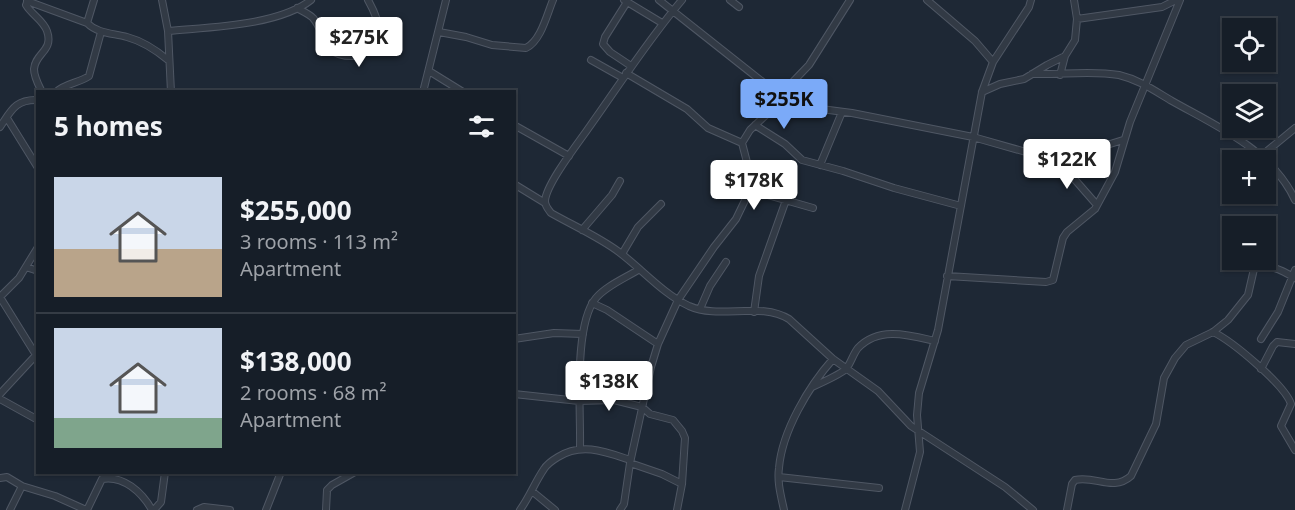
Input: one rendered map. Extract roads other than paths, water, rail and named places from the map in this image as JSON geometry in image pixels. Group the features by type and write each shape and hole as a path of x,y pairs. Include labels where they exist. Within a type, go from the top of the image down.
{"street":[{"path":"41,90 34,71 36,60 48,45 48,34 42,22 28,9 26,5 28,0 87,23 101,32 128,37 152,48 168,60"},
{"path":"87,23 94,0"},
{"path":"168,31 252,22 297,8 311,0"},
{"path":"297,8 313,18 328,47 338,53 356,56 373,44 379,34 376,15 368,0"},
{"path":"424,90 446,0"},
{"path":"439,32 466,36 492,45 526,48 536,38 553,0"},
{"path":"658,0 764,83 778,99 798,106 973,136 1036,156 1056,158 1084,153 1123,140"},
{"path":"545,203 547,194 569,156 662,23 682,0"},
{"path":"730,0 739,7"},
{"path":"742,142 816,56 850,0"},
{"path":"927,0 975,41 993,62"},
{"path":"905,510 918,464 919,393 935,341 982,92 993,62 1029,7 1031,0"},
{"path":"1060,75 1065,56 1075,40 1077,19 1074,0"},
{"path":"1077,19 1162,8 1178,0"},
{"path":"947,276 1051,282 1055,276 1063,238 1097,205 1115,172 1123,140 1178,0"},
{"path":"161,1 168,31 171,90"},
{"path":"631,66 609,52 603,44 625,1 662,23"},
{"path":"58,90 89,76 101,32"},
{"path":"982,92 1000,84 1024,80 1065,56"},
{"path":"591,60 687,109 708,128 742,142"},
{"path":"429,71 460,90"},
{"path":"1032,74 1100,73 1119,75 1146,84 1212,122 1252,150"},
{"path":"0,127 18,103 24,100 36,100"},
{"path":"820,165 842,112"},
{"path":"7,118 36,165"},
{"path":"755,125 785,144 802,160 961,206"},
{"path":"516,126 569,156"},
{"path":"1268,150 1295,128"},
{"path":"620,510 624,504 630,462 658,344 678,300 741,212 750,190 749,170 742,142"},
{"path":"1056,158 1097,205"},
{"path":"1276,171 1295,200"},
{"path":"582,230 612,195 620,181"},
{"path":"516,185 545,203 551,213 622,254 638,270 678,300 709,312 754,312 782,315 833,359 878,391 919,433 991,477 1033,510"},
{"path":"750,190 813,208"},
{"path":"754,312 759,276 786,200"},
{"path":"622,254 638,227 661,204"},
{"path":"0,394 36,359 0,297 26,267 36,250"},
{"path":"700,309 710,286 726,262"},
{"path":"1067,510 1072,484 1076,480 1083,478 1110,484 1125,482 1131,476 1156,424 1164,378 1175,358 1186,345 1213,332 1228,321 1248,295 1254,268 1257,266 1270,267 1294,275 1278,312 1261,339"},
{"path":"26,267 36,270"},
{"path":"580,448 579,400 583,334 592,303 603,291 638,270"},
{"path":"592,303 607,310 658,344"},
{"path":"1213,332 1261,369 1290,400 1289,409 1281,426 1295,450"},
{"path":"516,339 554,333 583,334"},
{"path":"811,388 846,368 857,349 882,335 892,333 935,341"},
{"path":"1261,369 1277,342 1295,344"},
{"path":"784,510 778,477 781,455 801,406 811,388 833,359"},
{"path":"516,393 579,400 614,400 642,407 650,414 673,420 682,431 685,448 677,510"},
{"path":"0,399 36,419"},
{"path":"520,510 548,464 565,453 580,448 604,452 682,484"},
{"path":"0,478 7,477 22,486 56,496 87,510 102,476 111,477 130,485 153,510 161,502 165,488 165,474"},
{"path":"266,510 280,474"},
{"path":"326,510 327,490 352,474"},
{"path":"778,477 879,488"},
{"path":"10,510 22,486"},
{"path":"533,492 555,510"},
{"path":"197,510 204,507 230,510"}]}
